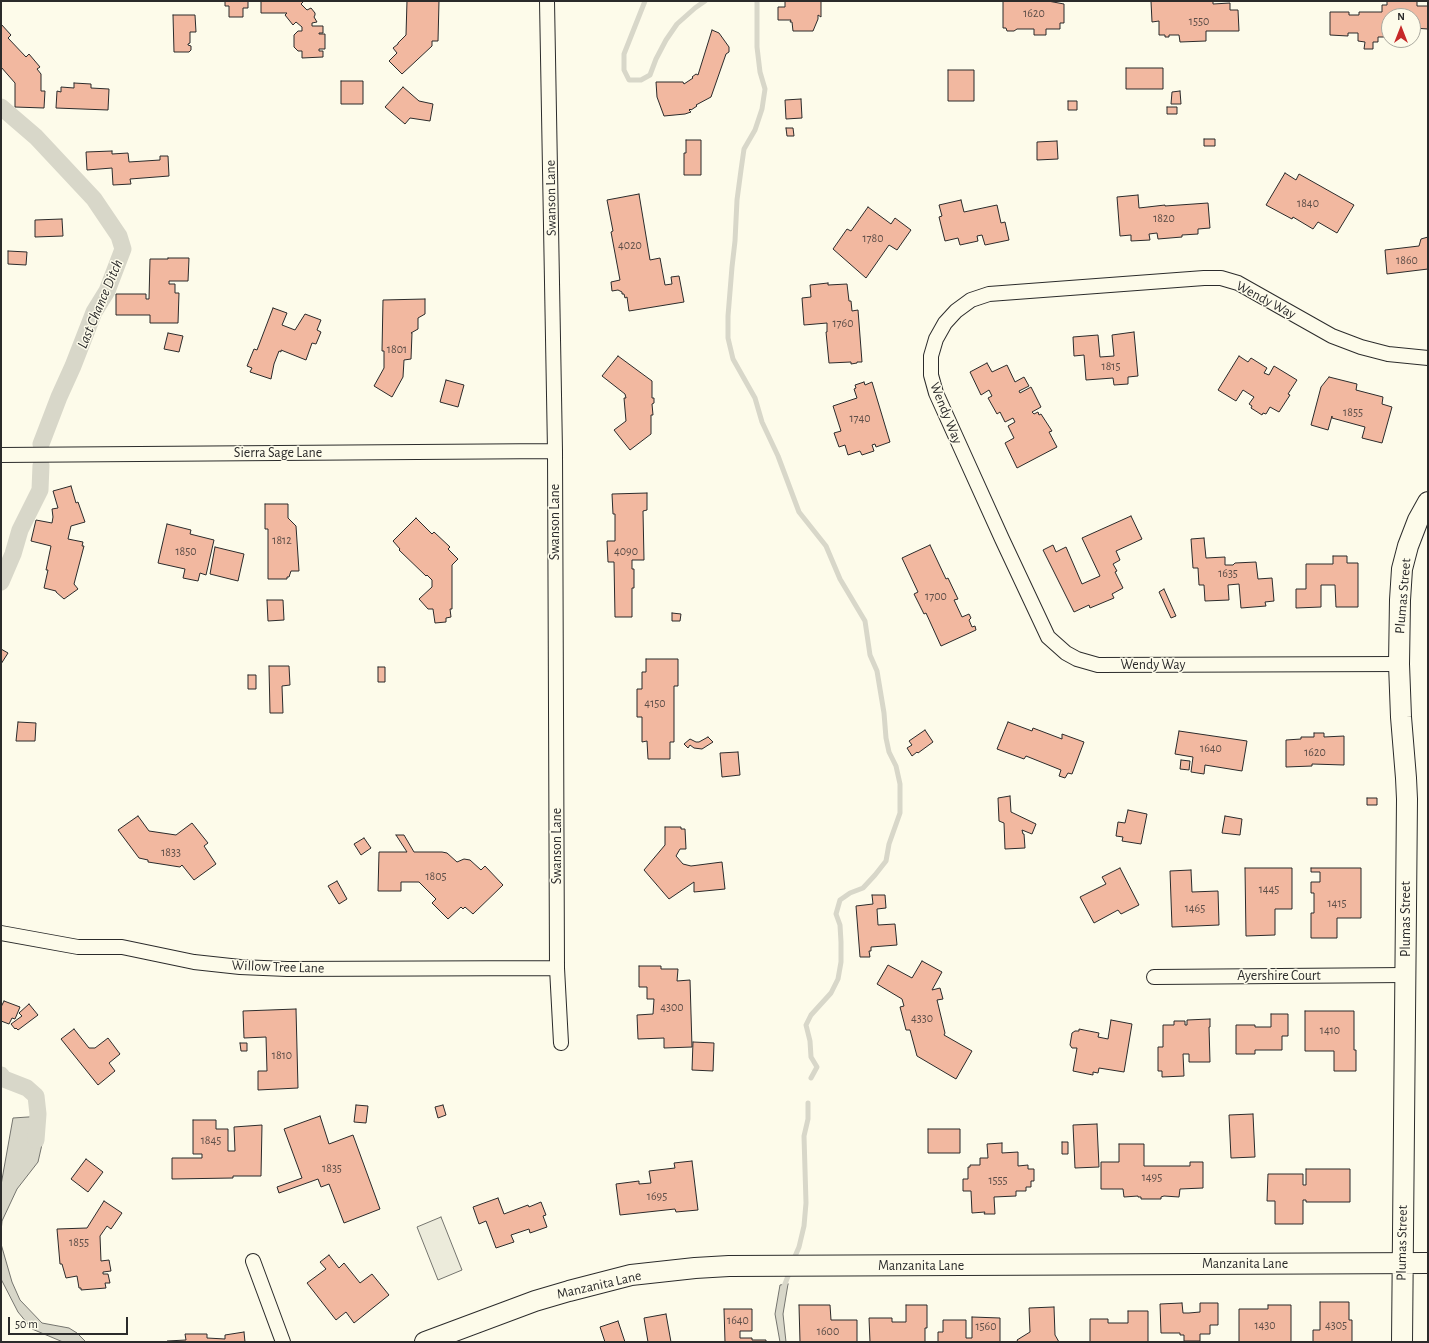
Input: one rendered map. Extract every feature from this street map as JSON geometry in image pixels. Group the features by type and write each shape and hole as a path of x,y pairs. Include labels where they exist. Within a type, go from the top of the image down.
{"street":[{"name":"Swanson Lane","path":"547,1 555,451 557,968 561,1043"},
{"name":"Wendy Way","path":"1399,664 1098,665 1077,659 1066,653 1048,637 986,504 936,393 931,375 931,356 936,339 945,323 956,311 971,300 989,294 1204,278 1222,278 1238,283 1332,336 1361,347 1388,354 1428,358"},
{"name":"Sierra Sage Lane","path":"1,455 555,451"},
{"name":"Plumas Street","path":"1402,1342 1406,792 1399,664 1400,600 1402,570 1408,546 1418,520 1428,502"},
{"name":"Willow Tree Lane","path":"1,933 78,947 122,947 194,962 240,967 287,969 557,968"},
{"name":"Ayershire Court","path":"1154,977 1405,975"},
{"path":"253,1261 283,1342"},
{"name":"Manzanita Lane","path":"425,1342 548,1297 599,1283 631,1275 696,1268 780,1266 1428,1263"}],"shaded area":[{"path":"43,1116 43,1140 38,1162 17,1189 2,1221 1,1232 1,1185 13,1118"},
{"path":"441,1217 462,1270 438,1280 417,1227"},
{"path":"1,1244 12,1282 20,1300 42,1323 69,1328 77,1333 86,1342 63,1342 32,1329 18,1312 1,1279"},
{"path":"788,1284 783,1314 786,1342 780,1342 775,1314 780,1285"}],"building":[{"path":"225,1 248,1 248,8 243,8 243,17 229,17 229,6 225,6"},
{"path":"261,1 302,1 303,2 301,4 307,10 311,8 315,13 314,17 317,22 312,23 312,26 323,26 323,33 319,34 325,34 325,49 319,49 319,51 323,51 323,57 302,58 302,51 298,51 294,47 294,35 298,31 302,31 302,27 296,22 293,25 285,15 287,13 261,13"},
{"path":"407,1 439,1 438,41 432,41 432,46 402,74 389,61 397,53 393,48 406,35"},
{"path":"785,1 821,1 821,17 818,15 813,31 793,31 792,22 790,22 791,20 778,20 778,7 785,7"},
{"path":"1003,1 1048,1 1064,4 1064,23 1060,23 1060,29 1046,29 1046,35 1034,35 1034,29 1017,29 1014,31 1007,31 1006,28 1003,28"},
{"path":"1151,1 1213,1 1213,4 1230,3 1230,10 1238,10 1239,31 1206,31 1206,41 1180,42 1179,35 1169,35 1169,37 1165,37 1165,35 1159,35 1159,21 1152,22"},
{"path":"1387,1 1417,1 1417,6 1428,6 1428,29 1421,29 1421,8 1382,8 1382,5 1387,5"},
{"path":"1330,12 1349,12 1349,15 1359,15 1359,12 1381,12 1381,37 1378,37 1378,42 1373,42 1373,49 1364,49 1365,42 1358,41 1358,33 1348,33 1348,36 1330,35"},
{"path":"173,15 195,15 196,32 190,32 190,43 188,45 191,46 191,50 189,52 174,52"},
{"path":"1,24 11,35 8,38 26,57 29,54 40,67 37,69 41,74 41,91 45,91 44,108 15,107 15,83 1,67"},
{"path":"712,30 719,33 729,47 729,52 726,54 711,97 696,105 697,106 691,110 690,109 689,110 691,112 664,116 657,97 656,82 683,82 684,84 696,74 698,75"},
{"path":"1126,68 1163,68 1163,89 1126,89"},
{"path":"948,70 974,70 974,101 948,101"},
{"path":"341,81 363,81 363,104 341,104"},
{"path":"74,83 91,84 91,88 109,89 108,110 56,108 57,91 61,92 61,87 74,88"},
{"path":"403,87 419,101 433,104 430,121 410,118 405,124 385,107"},
{"path":"1180,91 1181,104 1171,104 1172,92"},
{"path":"801,99 802,118 786,119 785,100"},
{"path":"1068,101 1077,101 1077,110 1068,110"},
{"path":"1167,107 1177,107 1177,114 1167,114"},
{"path":"786,128 793,128 794,136 787,136"},
{"path":"1204,139 1215,139 1215,146 1204,146"},
{"path":"686,140 701,140 701,175 684,175 684,153 686,153"},
{"path":"1057,141 1058,159 1037,160 1037,142"},
{"path":"112,151 112,154 128,153 129,162 160,160 160,156 168,156 169,176 130,179 131,184 113,185 112,168 87,170 86,152"},
{"path":"1285,173 1296,180 1299,174 1354,205 1337,233 1318,222 1313,229 1293,217 1292,219 1266,205"},
{"path":"639,194 650,260 660,258 665,285 672,284 671,277 679,276 684,302 629,311 627,297 625,298 624,294 618,290 612,291 611,282 620,280 607,200"},
{"path":"1138,195 1139,208 1208,203 1210,228 1198,229 1198,234 1182,235 1182,237 1158,239 1157,233 1149,234 1150,240 1131,241 1131,235 1120,236 1117,197"},
{"path":"961,200 964,212 997,205 1001,223 1005,222 1009,240 985,245 982,235 977,236 978,241 960,245 958,238 945,241 939,217 942,216 939,205"},
{"path":"868,207 891,224 895,218 911,230 897,250 889,245 866,278 833,249 847,229 851,231"},
{"path":"62,219 63,236 35,237 35,220"},
{"path":"1428,237 1428,269 1387,274 1385,250 1419,246 1421,239"},
{"path":"8,251 27,252 26,265 8,264"},
{"path":"189,258 188,281 169,281 169,284 175,284 175,293 179,293 178,323 150,323 150,315 116,315 116,294 146,294 146,299 149,299 150,259"},
{"path":"828,283 828,285 847,284 852,311 858,310 862,362 851,364 851,362 829,363 826,332 827,323 804,325 802,298 811,297 810,285"},
{"path":"425,299 425,314 418,318 418,329 411,333 411,359 404,360 403,377 392,397 374,386 384,368 384,351 382,351 383,300"},
{"path":"273,308 287,313 282,325 295,330 305,314 321,320 317,330 321,332 316,344 312,343 306,360 281,350 281,352 279,351 274,364 271,379 250,372 252,368 247,366 254,349 257,350"},
{"path":"1134,332 1138,376 1128,377 1128,384 1114,385 1113,378 1086,380 1084,355 1074,356 1073,337 1098,335 1100,357 1114,356 1112,335"},
{"path":"168,333 183,336 179,352 164,349"},
{"path":"618,356 652,381 652,398 654,398 654,403 652,404 653,415 651,415 651,434 630,450 614,430 626,421 625,394 602,376"},
{"path":"1239,356 1248,362 1251,358 1267,368 1264,373 1269,375 1274,366 1297,380 1288,394 1290,395 1279,412 1270,407 1266,414 1263,413 1262,415 1251,408 1252,406 1249,404 1254,397 1243,390 1236,401 1218,390"},
{"path":"987,363 992,372 1007,365 1015,382 1024,377 1029,386 1019,391 1020,393 1031,387 1041,407 1032,412 1034,414 1038,412 1039,415 1041,414 1052,431 1049,432 1057,447 1017,468 1005,443 1014,438 1008,426 1015,422 1013,418 1005,422 1000,412 997,414 988,398 992,396 989,390 981,395 970,372"},
{"path":"1329,377 1357,384 1356,390 1383,397 1382,404 1392,407 1382,443 1362,438 1365,427 1332,418 1332,416 1328,430 1311,425 1321,387"},
{"path":"446,380 464,385 458,407 440,402"},
{"path":"864,382 865,385 872,382 890,442 876,447 875,444 872,445 874,451 862,455 860,451 848,455 845,445 839,447 834,433 841,431 833,406 857,398 854,389 856,388 855,385"},
{"path":"71,486 76,503 78,502 85,522 71,526 68,539 83,542 82,546 84,546 74,584 78,589 64,599 56,591 44,588 51,546 31,541 36,520 52,523 52,509 58,508 53,491"},
{"path":"647,493 647,510 643,511 644,560 632,560 632,569 634,569 634,588 632,588 632,617 615,617 614,562 608,562 607,541 615,541 615,514 613,514 612,494"},
{"path":"265,504 288,504 288,518 296,526 299,571 291,571 287,579 268,579 268,529 265,529"},
{"path":"1131,516 1142,539 1116,551 1120,560 1113,564 1117,571 1115,572 1123,588 1112,594 1114,598 1090,608 1089,605 1074,612 1043,550 1053,545 1056,552 1066,547 1082,584 1100,576 1082,538"},
{"path":"416,518 432,534 434,532 450,547 448,549 458,559 452,565 452,609 450,609 451,617 446,618 446,622 435,623 433,609 428,609 419,599 432,587 432,580 399,550 400,549 393,541"},
{"path":"167,524 191,530 190,534 214,540 206,575 200,573 198,581 183,578 185,569 158,563"},
{"path":"1204,538 1206,558 1225,557 1225,565 1256,562 1258,579 1272,578 1274,601 1265,602 1266,606 1241,608 1239,584 1228,585 1229,600 1205,601 1204,585 1199,585 1198,568 1193,568 1191,539"},
{"path":"930,545 946,579 948,578 958,599 954,600 962,617 969,614 971,618 969,620 972,627 975,626 976,630 941,646 926,613 924,614 914,594 918,592 902,558"},
{"path":"215,547 244,554 238,581 210,574"},
{"path":"1333,556 1347,556 1347,563 1358,563 1358,607 1336,607 1335,585 1321,585 1321,607 1296,608 1296,589 1306,589 1306,564 1333,564"},
{"path":"1164,589 1176,616 1171,618 1159,592"},
{"path":"267,600 283,600 284,620 268,621"},
{"path":"672,613 681,614 680,621 672,621"},
{"path":"1,649 8,653 1,664"},
{"path":"646,659 678,659 678,686 674,686 674,742 670,742 670,759 648,759 647,741 642,742 642,717 637,717 637,689 642,689 642,672 646,672"},
{"path":"269,666 289,666 290,685 282,686 283,713 270,713"},
{"path":"378,667 385,667 385,682 378,682"},
{"path":"248,675 256,675 256,689 248,689"},
{"path":"18,722 36,723 35,741 16,741"},
{"path":"1008,722 1032,731 1033,728 1062,739 1062,734 1084,742 1072,774 1068,773 1065,778 1059,776 1061,770 1026,756 1024,759 997,749"},
{"path":"925,730 933,742 912,756 907,748 912,745 909,741"},
{"path":"1179,731 1247,741 1242,771 1205,765 1204,774 1191,772 1193,757 1175,754"},
{"path":"1314,733 1324,733 1324,737 1344,736 1344,765 1312,764 1312,766 1286,767 1286,740 1301,739 1301,737 1314,737"},
{"path":"708,737 713,742 702,749 694,748 690,745 688,748 684,744 690,739 699,742"},
{"path":"738,752 740,775 722,777 720,753"},
{"path":"1181,760 1190,761 1189,770 1180,769"},
{"path":"1010,796 1011,812 1036,824 1032,834 1022,830 1024,834 1025,848 1005,849 1004,823 999,821 998,798"},
{"path":"1367,798 1377,798 1377,805 1367,805"},
{"path":"1128,810 1147,814 1141,844 1122,841 1123,837 1116,836 1118,822 1125,823"},
{"path":"138,816 149,831 176,835 192,823 208,843 204,846 216,864 194,880 182,865 180,867 148,862 148,860 139,858 118,830"},
{"path":"1225,816 1242,819 1240,835 1222,833"},
{"path":"665,827 681,827 681,829 685,829 686,849 680,849 676,856 683,864 691,866 722,862 725,889 694,892 694,882 669,899 644,870 665,845"},
{"path":"396,835 404,835 414,852 442,852 447,853 457,862 464,859 470,860 481,870 485,866 503,885 473,914 465,907 463,909 461,907 448,919 432,903 436,899 419,882 401,882 401,891 378,891 379,852 407,852"},
{"path":"364,838 371,848 361,855 354,844"},
{"path":"1120,868 1139,905 1121,914 1118,910 1094,923 1080,897 1106,884 1102,877"},
{"path":"1245,868 1292,868 1292,909 1275,909 1275,935 1246,936"},
{"path":"1311,868 1361,868 1361,918 1337,918 1337,938 1311,938 1311,913 1314,913 1314,893 1311,893 1311,882 1320,882 1320,872 1311,872"},
{"path":"1191,870 1192,892 1218,891 1219,925 1172,927 1170,871"},
{"path":"337,881 347,899 339,904 328,886"},
{"path":"872,895 885,895 886,908 877,909 878,925 895,924 897,945 871,947 871,951 869,951 870,957 860,957 856,906 873,904"},
{"path":"922,961 942,972 932,990 940,988 943,999 937,1000 945,1033 944,1035 972,1051 956,1079 917,1056 910,1030 906,1030 900,1007 904,1006 902,999 877,984 888,965 912,978"},
{"path":"639,966 661,966 661,969 678,969 677,981 690,980 692,1047 664,1048 664,1038 638,1039 637,1015 653,1014 654,999 647,999 647,987 639,987"},
{"path":"4,1001 20,1007 15,1019 12,1018 9,1024 1,1021 1,1007"},
{"path":"29,1004 38,1015 18,1030 16,1028 15,1029 11,1024 22,1016 19,1013"},
{"path":"296,1009 298,1088 258,1090 258,1071 267,1071 266,1037 244,1038 243,1011"},
{"path":"1305,1011 1354,1011 1354,1050 1356,1050 1356,1071 1334,1071 1334,1051 1305,1051"},
{"path":"1271,1014 1288,1014 1288,1036 1282,1036 1282,1050 1255,1050 1255,1054 1236,1054 1236,1025 1271,1027"},
{"path":"1210,1019 1210,1062 1189,1062 1189,1054 1183,1054 1184,1076 1162,1077 1162,1071 1158,1071 1158,1047 1163,1047 1163,1025 1174,1025 1174,1021 1185,1021 1185,1025 1187,1025 1187,1020"},
{"path":"1111,1020 1132,1024 1124,1072 1099,1068 1098,1073 1093,1072 1093,1075 1073,1071 1077,1048 1072,1048 1070,1045 1072,1033 1079,1031 1079,1029 1099,1033 1098,1037 1108,1039"},
{"path":"74,1029 89,1048 95,1048 108,1038 120,1054 109,1063 115,1071 98,1085 61,1039"},
{"path":"693,1042 714,1043 713,1071 692,1070"},
{"path":"240,1043 247,1043 247,1051 241,1051"},
{"path":"356,1105 368,1106 366,1123 354,1122"},
{"path":"443,1105 446,1115 438,1118 435,1107"},
{"path":"1253,1114 1255,1157 1231,1158 1229,1115"},
{"path":"320,1116 329,1144 353,1135 380,1209 344,1223 329,1184 321,1187 318,1179 279,1193 277,1187 302,1178 284,1129"},
{"path":"193,1120 216,1120 216,1129 228,1129 228,1151 235,1151 234,1127 262,1125 261,1176 172,1179 172,1158 202,1158 202,1154 193,1154"},
{"path":"1097,1124 1099,1167 1075,1168 1073,1125"},
{"path":"928,1129 960,1129 960,1153 928,1153"},
{"path":"1062,1142 1068,1142 1068,1154 1062,1154"},
{"path":"1002,1143 1002,1153 1018,1152 1018,1166 1028,1165 1028,1169 1034,1169 1034,1181 1031,1181 1031,1187 1026,1187 1026,1191 1016,1191 1016,1196 994,1197 995,1214 984,1214 985,1212 972,1213 971,1191 963,1191 963,1179 968,1179 968,1167 970,1167 970,1165 980,1165 980,1158 988,1158 987,1144"},
{"path":"1119,1144 1144,1144 1144,1166 1190,1166 1190,1162 1203,1162 1203,1188 1180,1189 1179,1197 1164,1196 1161,1197 1161,1199 1141,1199 1141,1197 1138,1196 1124,1197 1123,1189 1101,1189 1101,1162 1119,1162"},
{"path":"86,1159 103,1172 88,1192 71,1179"},
{"path":"692,1161 698,1210 676,1212 675,1209 620,1215 616,1184 639,1181 639,1184 651,1183 649,1171 675,1168 674,1163"},
{"path":"1306,1169 1350,1169 1350,1202 1306,1202 1306,1200 1303,1200 1303,1224 1275,1224 1275,1201 1267,1201 1268,1174 1303,1174 1303,1185 1306,1185"},
{"path":"498,1198 504,1214 541,1202 546,1215 543,1216 547,1227 530,1233 529,1229 511,1235 514,1242 496,1248 486,1221 479,1224 473,1207"},
{"path":"104,1201 122,1213 111,1229 107,1226 100,1236 101,1261 109,1260 111,1271 103,1272 103,1274 108,1274 110,1283 105,1283 106,1288 81,1290 81,1288 79,1288 77,1276 66,1278 62,1264 60,1264 57,1229 87,1228"},
{"path":"329,1255 339,1268 344,1263 360,1283 372,1274 389,1295 354,1323 346,1312 336,1320 307,1283 326,1269 320,1262"},
{"path":"1320,1302 1349,1302 1349,1320 1352,1320 1352,1342 1313,1342 1313,1330 1320,1330"},
{"path":"1182,1303 1183,1313 1189,1313 1200,1312 1200,1303 1218,1303 1218,1325 1210,1325 1210,1334 1200,1334 1200,1341 1184,1341 1184,1335 1180,1335 1180,1333 1161,1333 1160,1304"},
{"path":"799,1305 830,1305 831,1320 857,1320 857,1342 800,1342"},
{"path":"906,1305 927,1305 927,1328 925,1328 925,1342 870,1342 869,1318 892,1318 892,1322 906,1322"},
{"path":"1268,1305 1291,1305 1291,1342 1239,1342 1239,1309 1268,1309"},
{"path":"1054,1307 1055,1335 1059,1342 1018,1342 1017,1340 1030,1332 1029,1308"},
{"path":"724,1309 752,1309 752,1331 740,1331 740,1338 766,1340 766,1342 725,1342"},
{"path":"1128,1311 1148,1311 1148,1342 1090,1342 1090,1319 1108,1319 1108,1323 1128,1323"},
{"path":"666,1314 671,1342 648,1342 644,1318"},
{"path":"972,1317 1000,1318 1000,1342 938,1342 938,1332 943,1332 943,1320 966,1320 966,1338 972,1338"},
{"path":"618,1321 625,1342 605,1342 600,1327"},
{"path":"244,1332 245,1342 167,1342 186,1340 185,1334 207,1334 207,1338 225,1339 225,1335"}],"waterway":[{"path":"645,1 624,54 624,70 629,80 641,80 650,75 666,40 677,24 705,1"},
{"path":"757,1 757,47 760,72 765,89 762,109 755,130 744,149 737,200 728,316 728,338 733,359 755,398 762,422 778,456 799,512 826,546 840,579 865,621 870,655 877,671 889,752 896,766 900,784 900,813 889,844 886,861 863,888 850,893 840,900 836,914 840,925 841,942 841,962 838,979 831,993 811,1015 806,1025 810,1041 811,1057 817,1067 811,1078"},
{"name":"Last Chance Ditch","path":"1,107 36,137 94,199 119,236 123,249 107,291 94,312 41,444"},
{"name":"Last Chance Ditch","path":"1,582 13,554 20,530 40,490 41,465"},
{"name":"Last Chance Ditch","path":"1,1075 4,1079 27,1088 36,1096 38,1114 36,1140"},
{"path":"793,1261 799,1247 804,1226 806,1203 804,1136 808,1119 808,1103"},
{"path":"783,1289 790,1271"}]}
